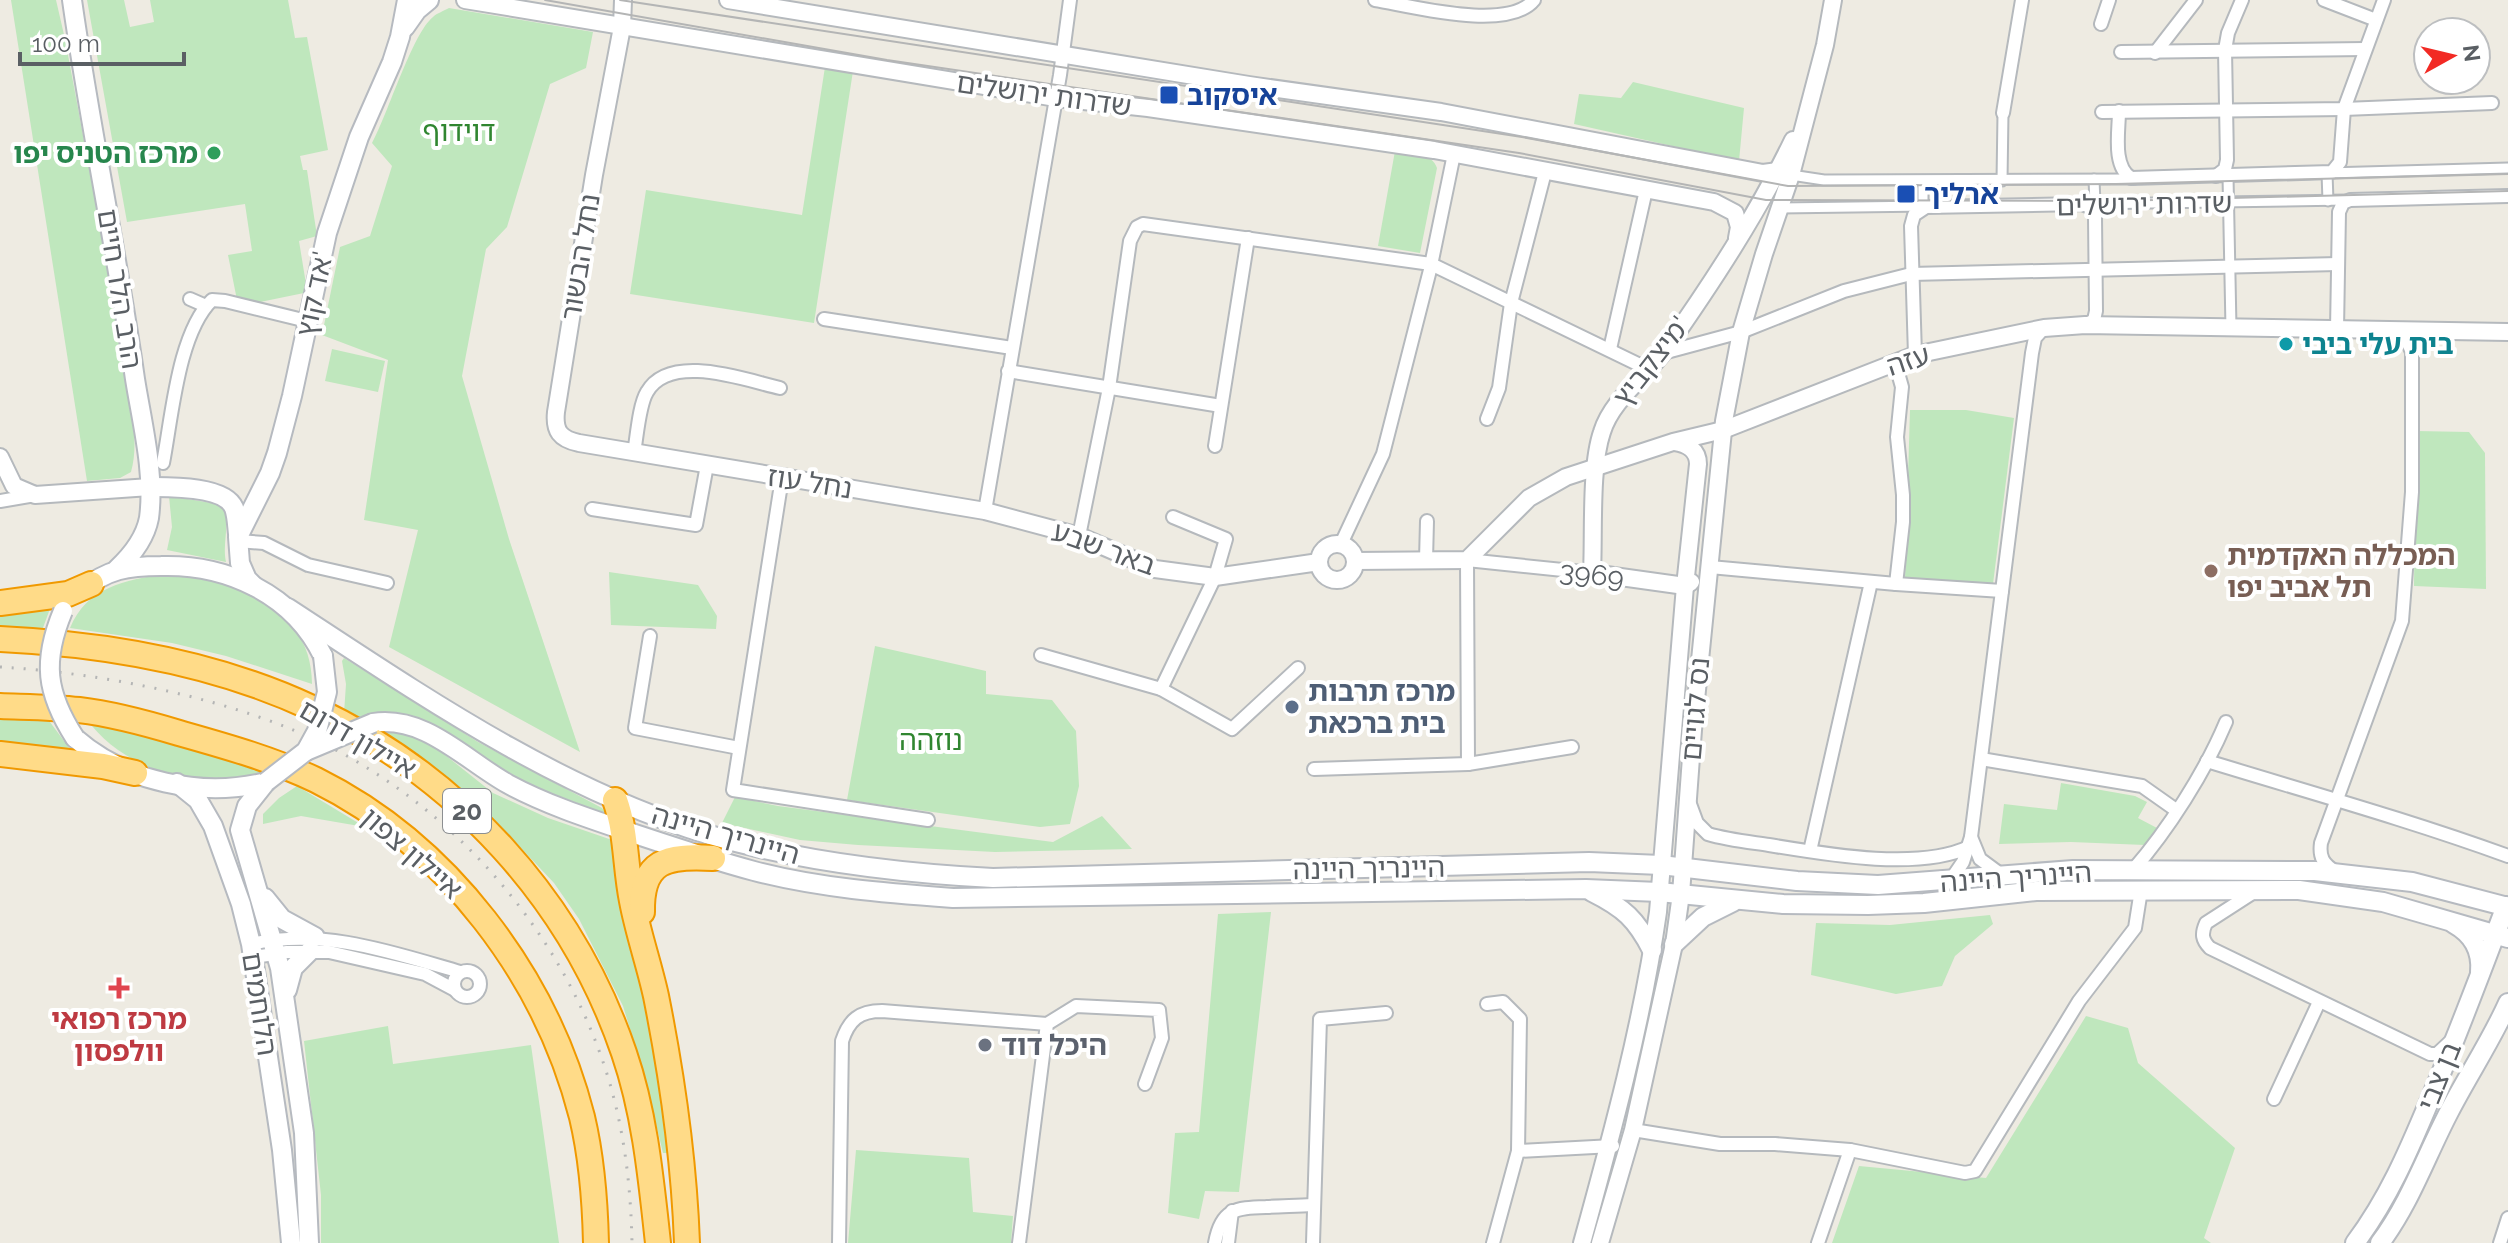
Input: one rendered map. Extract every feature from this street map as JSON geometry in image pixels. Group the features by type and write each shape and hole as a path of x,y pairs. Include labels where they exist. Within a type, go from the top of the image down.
{"highway":[{"path":"0,603 68,594 91,584"},
{"name":"איילון דרום","path":"0,639 98,647 174,663 267,690 312,708 353,731 459,803 513,858 542,894 568,931 607,1008 634,1086 646,1147 658,1243"},
{"name":"איילון צפון","path":"0,706 79,710 119,716 264,758 346,797 418,851 442,873 492,930 526,981 558,1047 581,1117 589,1154 596,1243"},
{"path":"0,754 103,766 135,773"},
{"path":"615,800 624,831 631,901 646,955 670,1079 687,1243"},
{"path":"646,955 643,887 652,871 674,859 713,858"}],"main road":[{"name":"הרב הלר חיים","path":"70,0 156,474 146,530 128,559 117,569"},
{"name":"אד קוץ'","path":"238,539 277,453 331,220 359,137 400,37 407,0"},
{"path":"400,37 412,16 429,0"},
{"path":"156,474 225,497 234,507 240,563 254,586"},
{"path":"191,567 231,575 288,608 312,634 323,656 327,678 326,705 306,751 260,785 215,790 135,773 107,762 75,738 57,707 49,675 53,635 63,611 91,584 117,569 191,567"},
{"name":"היינריך היינה","path":"288,608 472,726 615,800 707,834 755,847 927,875 993,878 1589,862 1661,865 1835,884 1878,885 2073,870 2338,873 2412,882 2507,905"},
{"name":"היינריך היינה","path":"306,751 373,723 401,722 421,728 524,792 577,815 754,871 877,892 953,898 1586,889 1868,905 1924,903 2036,891 2299,890 2343,895 2445,918 2502,936"},
{"name":"הלוחמים","path":"177,783 198,800 213,826 241,904 252,950 282,1150 291,1243"},
{"name":"הלוחמים","path":"260,785 242,816 240,830 275,946 286,1004 304,1133 309,1243"},
{"path":"259,888 282,919 312,944 291,973 286,1004"},
{"path":"1586,889 1628,914 1640,926 1652,950"},
{"path":"1674,944 1709,913 1740,900"},
{"name":"בן צבי","path":"2355,1243 2378,1213 2395,1181 2480,975 2502,936 2507,905"},
{"path":"2445,918 2473,940 2480,957 2480,975"},
{"name":"בן צבי","path":"2380,1243 2413,1191 2449,1111 2494,1035 2508,1003"}],"street":[{"name":"שדרות ירושלים","path":"465,0 1056,98 1162,110 1454,154 1724,205 1737,217 1737,238"},
{"name":"נחל הבשור","path":"558,433 556,412 610,82 622,27 623,0"},
{"name":"שדרות ירושלים","path":"728,0 1239,84 1441,112 1751,172 1784,173 1824,180 2135,179 2508,168"},
{"path":"985,511 1064,54 1070,0"},
{"path":"1375,0 1512,14 1534,0"},
{"path":"1784,173 1807,110 1825,45 1833,0"},
{"path":"1991,205 2022,0"},
{"path":"2101,24 2109,0"},
{"path":"2155,53 2196,0"},
{"path":"2231,328 2229,203 2222,176 2226,165 2225,50 2228,33 2242,0"},
{"path":"2324,0 2376,20"},
{"path":"2328,201 2327,173 2336,169 2340,162 2344,109 2384,0"},
{"name":"נחל הבשור","path":"583,21 599,28 606,38 610,82"},
{"path":"2121,52 2365,49"},
{"path":"2102,112 2344,109 2492,103"},
{"path":"2119,111 2120,167 2127,176 2135,179"},
{"path":"1341,544 1383,454 1431,264 1454,154"},
{"path":"1487,419 1499,388 1511,303 1545,172"},
{"name":"נס לגויים","path":"1600,1243 1630,1138 1674,944 1684,867 1693,730 1723,430 1741,332 1780,208 1784,173"},
{"name":"מיצקביץ'","path":"1592,573 1596,466 1606,420 1663,353 1737,238 1784,173"},
{"path":"2085,325 2096,316 2095,213 2088,204 2094,179"},
{"path":"1915,355 1912,221 1918,211 1927,206 1923,181"},
{"path":"1610,349 1646,190"},
{"name":"שדרות ירושלים","path":"1780,208 2229,203 2508,196"},
{"path":"2337,330 2339,212 2342,205 2350,200"},
{"path":"1079,536 1109,388 1130,241 1137,227 1150,223 1431,264 1648,369"},
{"path":"1215,446 1248,238"},
{"path":"1663,353 1741,332 1844,291 1911,274 2338,264"},
{"path":"190,299 206,306"},
{"path":"0,501 156,474 187,338 212,300 307,321"},
{"path":"824,319 1012,348"},
{"name":"עזה","path":"1467,560 1529,498 1549,485 1620,458 1723,430 1915,355 2044,328 2085,325 2508,332"},
{"path":"1950,881 1961,867 1970,842 2032,353 2035,338 2044,328"},
{"path":"2338,873 2324,863 2320,850 2402,621 2412,492 2412,352 2406,339 2392,330"},
{"path":"2412,352 2420,339 2434,330"},
{"path":"2013,334 2032,353"},
{"path":"1895,362 1902,387 1897,437 1903,495 1896,584"},
{"path":"634,453 645,394 658,378 695,369 780,388"},
{"path":"1008,371 1221,406"},
{"name":"נחל עוז","path":"558,433 568,441 985,511"},
{"name":"נס לגויים","path":"1582,1243 1609,1146 1652,950 1659,892 1698,459 1687,445 1673,442"},
{"path":"0,457 14,486 35,495"},
{"path":"592,509 696,525 707,465"},
{"path":"782,478 733,790 928,820"},
{"name":"באר שבע","path":"985,511 1079,536 1155,569 1215,577 1319,562"},
{"path":"1161,689 1215,577 1226,539 1173,517"},
{"path":"1426,560 1427,521"},
{"path":"238,539 264,543 308,565 387,583"},
{"path":"1341,544 1351,551 1355,561 1352,572 1337,580 1326,577 1319,562 1326,548 1341,544"},
{"path":"1355,561 1467,560 1468,764"},
{"name":"3969","path":"1467,560 1685,586"},
{"path":"1685,586 1710,567 2002,591"},
{"path":"1810,851 1871,582"},
{"path":"650,636 635,728 739,748"},
{"path":"1041,655 1161,689 1232,729 1298,668"},
{"path":"2133,870 2207,761 2226,722"},
{"path":"1314,769 1468,764 1572,747"},
{"path":"1981,759 2142,786 2176,810"},
{"path":"2207,761 2335,801 2419,823 2508,856"},
{"path":"1689,798 1697,823 1708,834 1810,851 1904,859 1933,858 1970,842"},
{"path":"1970,842 1980,859 2003,876"},
{"path":"2261,889 2206,923 2203,939 2210,948 2430,1054 2437,1054 2456,1036"},
{"path":"1518,1151 1609,1146 1630,1138 1775,1144 1850,1150 1965,1173 1975,1171 2079,1001 2135,928 2141,890"},
{"path":"252,950 312,944 364,945 460,972 469,971 476,975 479,987 469,997 461,996 425,974 329,952 312,944"},
{"path":"455,990 454,982 460,972"},
{"path":"1487,1004 1503,1002 1520,1019 1518,1151 1493,1243"},
{"path":"2274,1099 2319,1002"},
{"path":"839,1243 842,1041 851,1021 865,1011 1047,1024 1076,1006 1159,1010 1162,1038 1145,1084"},
{"path":"1313,1243 1320,1019 1386,1013"},
{"path":"1019,1243 1047,1024"},
{"path":"1818,1243 1850,1150"},
{"path":"1215,1243 1221,1223 1232,1211 1312,1205"},
{"path":"1228,1243 1232,1211"},
{"path":"2500,1243 2508,1218"}],"green space":[{"path":"11,0 56,0 65,39 132,415 134,458 131,472 120,478 87,481"},
{"name":"מרכז הטניס יפו","path":"87,0 124,0 130,27 154,22 150,0 288,0 295,38 307,37 328,150 300,156 303,170 307,170 317,236 299,241 306,284 304,293 250,304 237,300 228,255 252,251 245,204 127,222"},
{"name":"דוידוף","path":"449,8 593,32 586,68 550,84 507,227 486,249 462,376 509,539 580,752 389,647 418,530 364,520 388,360 322,335 340,247 370,236 392,166 372,143 417,40 433,17"},
{"path":"825,67 853,71 814,323 630,294 646,190 802,215"},
{"path":"1633,82 1744,108 1739,161 1574,124 1579,94 1621,98"},
{"path":"1395,151 1425,156 1437,168 1420,253 1378,246"},
{"path":"332,349 385,361 378,392 325,381"},
{"path":"1910,410 1966,410 2014,418 1993,584 1905,579"},
{"path":"2416,431 2469,432 2485,453 2486,589 2414,586"},
{"path":"169,496 224,508 226,562 167,550 172,527"},
{"path":"609,572 698,585 717,616 716,629 611,625"},
{"path":"165,574 216,581 263,600 283,615 298,634 308,657 312,684 226,656 172,643 70,628 77,614 97,594 122,583"},
{"path":"51,606 40,636 0,631 0,610"},
{"name":"נוזהה","path":"875,646 986,671 986,694 1052,700 1076,731 1079,786 1070,824 1040,827 847,800"},
{"path":"344,658 478,742 602,808 608,815 528,784 410,716 392,714 358,721 344,713"},
{"path":"41,710 70,749 0,742 0,713"},
{"path":"86,718 271,771 221,781 170,774 122,753 102,737"},
{"path":"382,730 420,735 493,793 548,818 615,841 624,921 657,1043 670,1153 663,1153 644,1074 623,1006 579,919 554,883 474,798"},
{"path":"2061,783 2135,796 2147,802 2138,818 2157,828 2145,845 2071,842 1999,844 2004,804 2057,810"},
{"path":"297,786 365,827 301,816 263,824 263,814"},
{"path":"735,797 778,806 1053,842 1102,816 1132,849 995,852 800,840 722,823"},
{"path":"1271,912 1239,1192 1205,1191 1199,1219 1168,1213 1175,1133 1199,1132 1218,914"},
{"path":"1990,915 1993,924 1955,956 1942,986 1896,994 1811,975 1816,923 1890,925"},
{"path":"2086,1016 2128,1028 2138,1063 2235,1148 2204,1238 2211,1243 1832,1243 1859,1166 1986,1178"},
{"path":"388,1026 393,1064 531,1045 559,1243 321,1243 321,1195 304,1041"},
{"path":"856,1150 969,1158 973,1212 1013,1216 1011,1243 848,1243"}],"tram line":[{"path":"545,0 887,60 1519,153 1766,200 2116,201 2508,191"},
{"path":"620,0 1522,137 1788,186 2116,184 2508,174"}],"railway":[{"path":"0,667 83,675 127,683 257,716 334,749 384,779 432,814 475,855 514,900 548,948 577,1000 600,1054 617,1111 628,1177 632,1243"}],"place":[{"name":"איסקוב","path":"1169,95"},
{"name":"מרכז הטניס יפו","path":"214,153"},
{"name":"ארליך","path":"1906,194"},
{"name":"בית עלי ביבי","path":"2286,344"},
{"name":"המכללה האקדמית תל אביב יפו","path":"2211,571"},
{"name":"מרכז תרבות בית ברכאת","path":"1292,707"},
{"name":"מרכז רפואי וולפסון","path":"119,988"},
{"name":"היכל דוד","path":"985,1045"}]}
